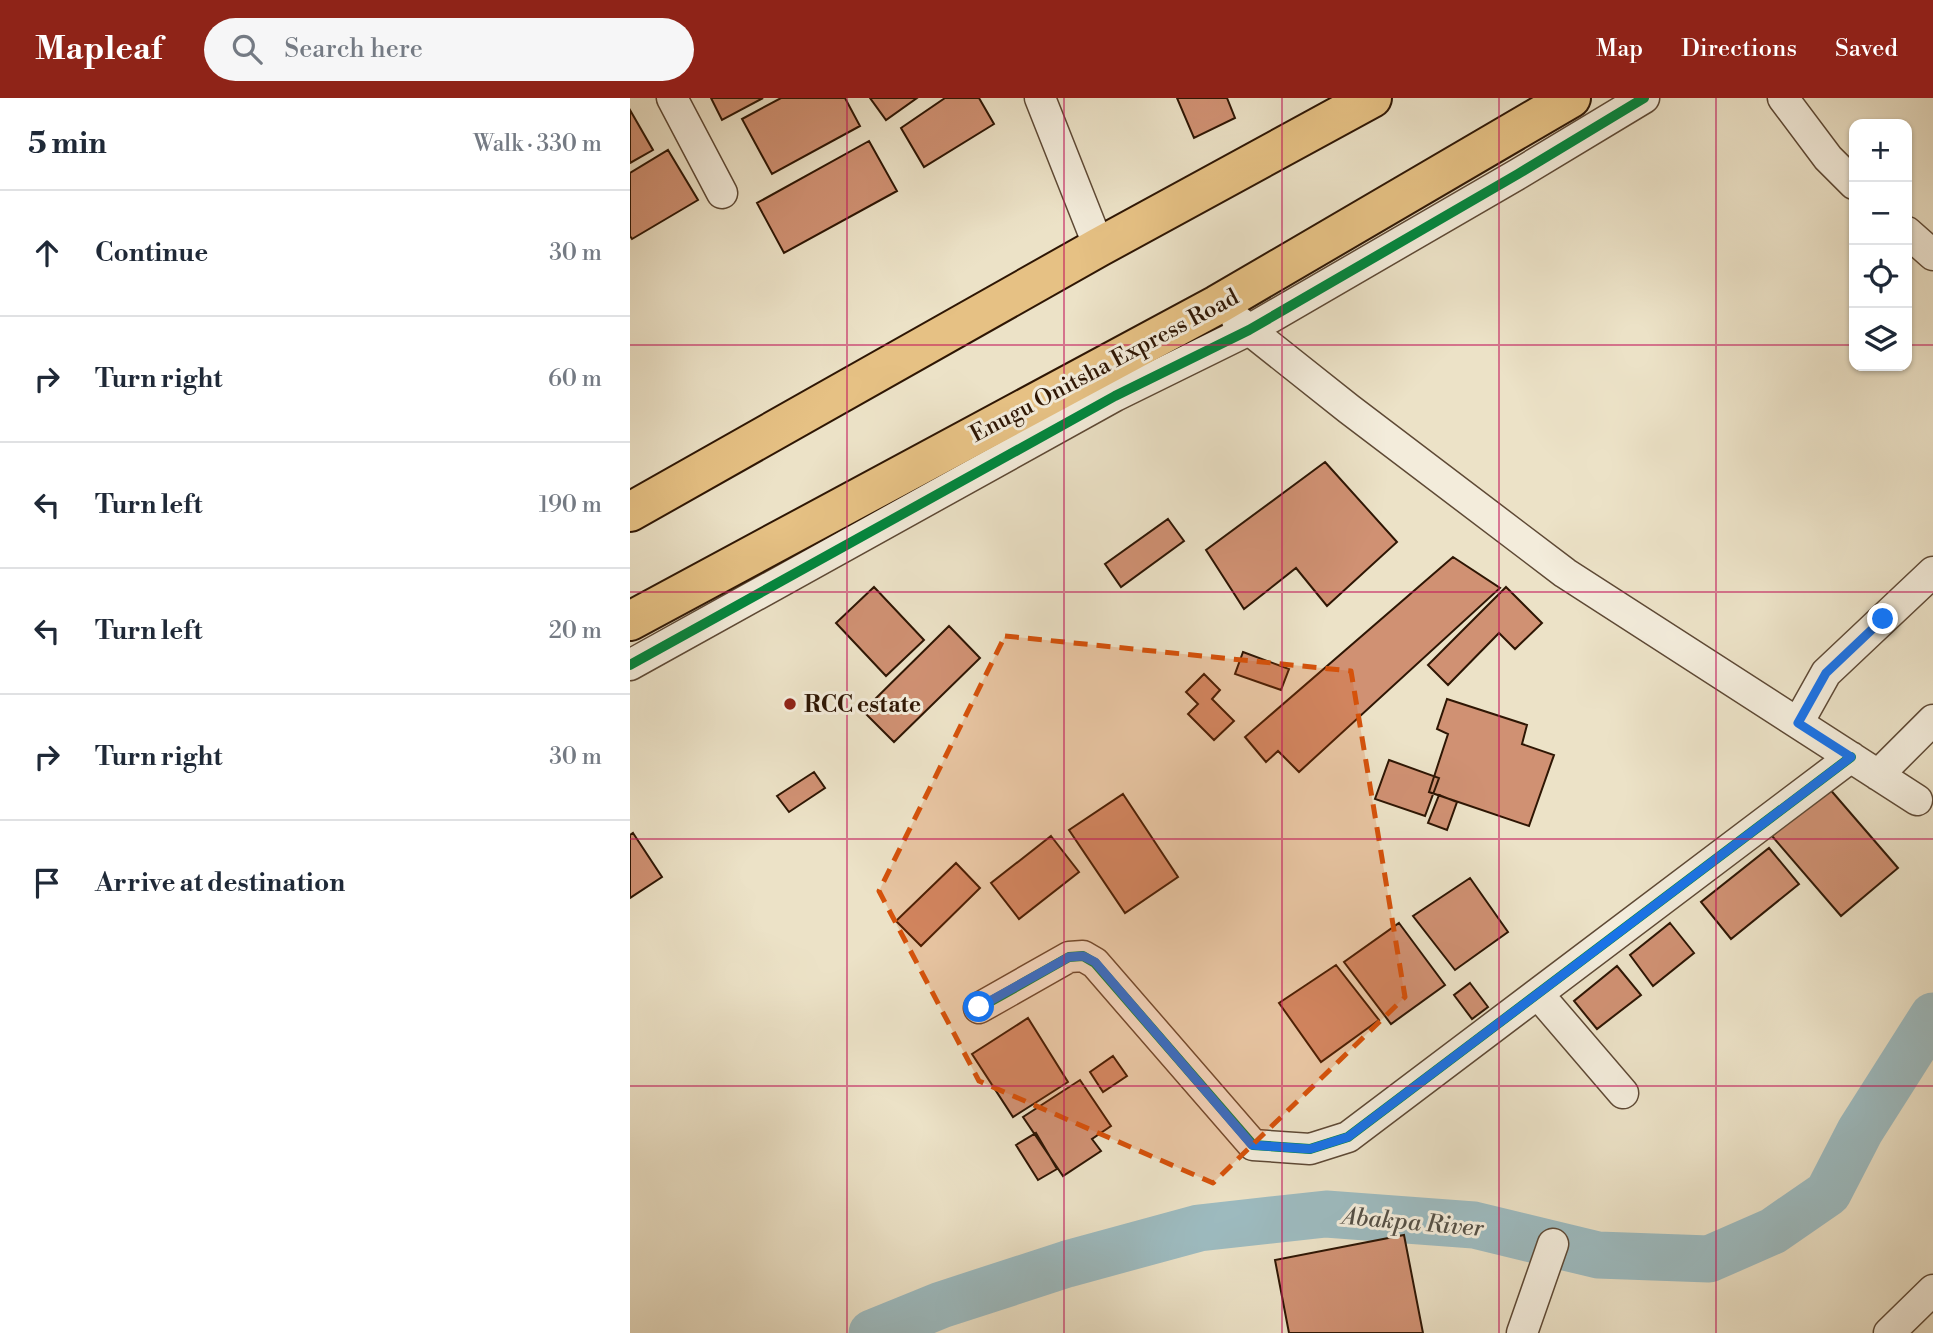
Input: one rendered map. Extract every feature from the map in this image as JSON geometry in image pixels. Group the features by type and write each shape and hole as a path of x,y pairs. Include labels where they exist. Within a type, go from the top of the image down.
{"highway":[{"path":"630,512 1100,247 1372,98"},
{"name":"Enugu Onitsha Express Road","path":"630,621 1217,305 1571,98"}],"street":[{"path":"672,98 722,193"},
{"path":"1040,98 1100,247"},
{"path":"630,665 1115,396 1249,330 1644,98"},
{"path":"1783,98 1828,158 1852,182"},
{"path":"1912,236 1933,255"},
{"path":"1217,305 1565,573 1917,800"},
{"path":"1798,723 1826,673 1933,572"},
{"path":"1878,775 1933,720"},
{"path":"979,1007 1069,957 1083,956 1095,962 1252,1145 1310,1149 1348,1137 1851,757"},
{"path":"1538,994 1623,1093"},
{"path":"1522,1333 1553,1244"},
{"path":"1889,1333 1933,1290"}],"highlighted area":[{"path":"1005,636 1351,671 1405,997 1213,1183 979,1081 879,891"}],"building":[{"path":"711,98 763,98 722,120"},
{"path":"781,98 845,98 860,126 772,174 742,119"},
{"path":"870,98 917,98 886,120"},
{"path":"945,98 979,98 994,124 924,167 901,128"},
{"path":"1177,98 1227,98 1235,118 1194,138"},
{"path":"630,110 653,150 630,163"},
{"path":"869,141 897,191 784,253 757,203"},
{"path":"668,150 698,200 632,239 630,173"},
{"path":"1325,462 1397,542 1327,606 1296,568 1244,609 1206,550"},
{"path":"1168,519 1184,541 1121,587 1105,564"},
{"path":"1453,557 1500,588 1299,772 1278,751 1266,762 1245,737"},
{"path":"874,587 924,640 886,676 836,623"},
{"path":"1506,587 1542,623 1515,649 1499,633 1448,685 1428,665"},
{"path":"949,626 980,658 894,742 863,711"},
{"path":"1243,652 1289,669 1281,690 1235,674"},
{"path":"1204,674 1220,690 1212,699 1234,721 1214,740 1188,714 1198,704 1186,692"},
{"path":"1447,699 1527,725 1522,744 1554,755 1529,826 1429,792 1448,734 1437,729"},
{"path":"1389,760 1439,778 1425,816 1375,799"},
{"path":"814,772 825,788 789,812 777,796"},
{"path":"1828,787 1898,868 1841,916 1772,836"},
{"path":"1123,794 1178,877 1125,913 1069,830"},
{"path":"1439,795 1457,802 1447,830 1428,823"},
{"path":"633,833 662,877 630,898 630,835"},
{"path":"1051,836 1079,872 1019,919 991,883"},
{"path":"1769,848 1799,884 1731,939 1701,902"},
{"path":"956,863 980,888 921,946 896,921"},
{"path":"1470,878 1508,932 1455,970 1413,916"},
{"path":"1399,923 1445,985 1391,1024 1344,962"},
{"path":"1670,923 1694,953 1653,986 1630,955"},
{"path":"1336,965 1379,1020 1321,1062 1279,1003"},
{"path":"1617,966 1641,995 1597,1029 1574,1001"},
{"path":"1470,983 1488,1007 1472,1019 1454,995"},
{"path":"1028,1018 1068,1082 1013,1117 972,1054"},
{"path":"1113,1056 1127,1076 1103,1092 1090,1072"},
{"path":"1080,1080 1111,1126 1092,1139 1101,1151 1063,1176 1023,1117"},
{"path":"1036,1133 1057,1169 1038,1180 1016,1145"},
{"path":"1404,1235 1423,1333 1289,1333 1275,1260"}],"waterway":[{"name":"Abakpa River","path":"872,1333 941,1305 1067,1264 1199,1228 1326,1214 1474,1225 1598,1255 1709,1259 1773,1231 1828,1193 1860,1131 1933,1016"}],"cycle path":[{"path":"630,665 1115,396 1249,330 1644,98"},
{"path":"979,1008 1069,957 1083,956 1095,963 1253,1145 1310,1149 1348,1137 1851,757"}],"place":[{"name":"RCC estate","path":"790,704"}],"route":[{"path":"979,1007 1069,957 1083,956 1095,962 1252,1145 1310,1149 1348,1137 1851,757 1798,723 1826,673 1883,619"}]}
